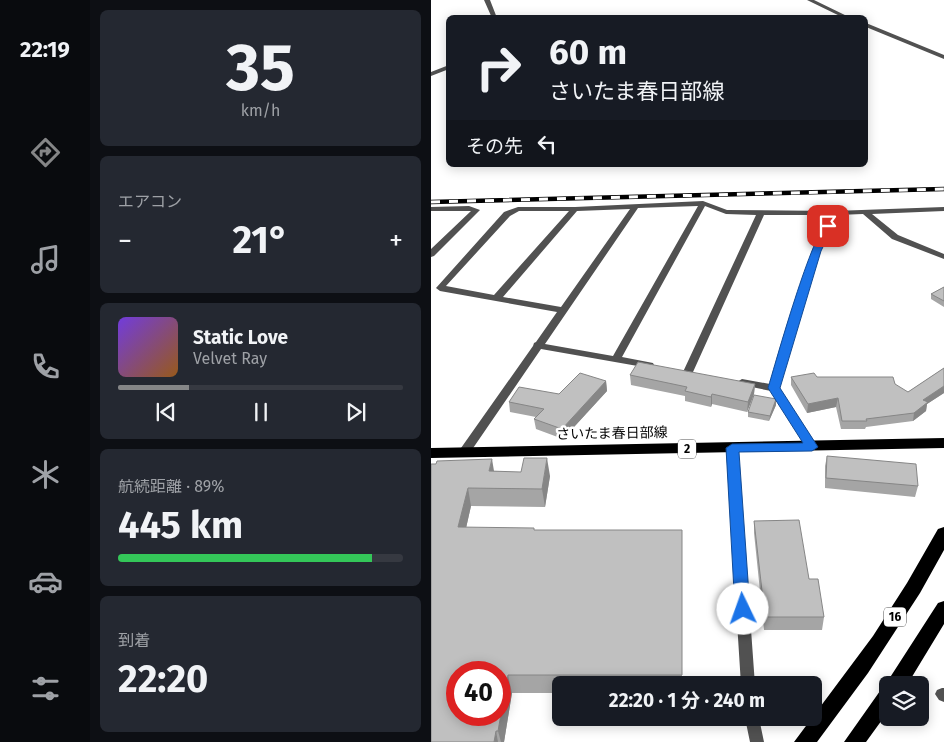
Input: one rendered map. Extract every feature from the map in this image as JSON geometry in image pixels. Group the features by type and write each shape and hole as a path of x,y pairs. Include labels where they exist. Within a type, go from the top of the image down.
{"highway":[{"name":"16","path":"804,742 883,636 924,571 944,533"},
{"path":"902,676 944,608"},
{"path":"854,742 879,708"}],"main road":[{"name":"さいたま春日部線","path":"431,453 944,443"}],"street":[{"path":"487,0 494,15"},
{"path":"810,0 842,15"},
{"path":"868,26 944,57"},
{"path":"431,74 446,68"},
{"path":"616,359 703,203"},
{"path":"561,310 440,288 507,214 519,209 575,209 703,203 726,212 761,213 834,213 944,209"},
{"path":"465,451 561,310 637,206"},
{"path":"431,209 469,208 476,210 431,254"},
{"path":"496,299 575,209"},
{"path":"865,212 895,237 944,257"},
{"path":"689,373 761,213"},
{"path":"774,388 816,251 834,213"},
{"path":"537,345 661,368"},
{"path":"736,381 774,388 812,447"},
{"path":"732,448 747,676"},
{"path":"754,726 757,742"}],"building":[{"path":"944,287 944,301 931,294"},
{"path":"638,362 755,384 748,402 712,394 711,397 685,391 687,387 630,375"},
{"path":"944,368 944,386 923,400 928,402 914,413 866,419 867,421 842,421 838,398 808,404 791,377 814,373 817,377 893,377 895,384 908,392"},
{"path":"580,373 606,381 562,429 534,419 544,409 509,402 519,387 559,394"},
{"path":"754,395 776,399 770,416 748,412"},
{"path":"827,456 916,464 918,486 826,478"},
{"path":"524,458 547,458 542,489 468,488 458,527 534,528 534,530 682,530 682,675 511,675 511,661 446,661 446,726 499,726 498,731 496,731 494,742 431,742 431,464 436,464 437,461 492,459 489,471 521,472"},
{"path":"799,520 809,579 818,579 824,617 765,617 754,521"}],"railway":[{"path":"431,202 944,189"}],"route":[{"path":"743,609 732,448 812,447 774,388 816,251 828,226"}]}
